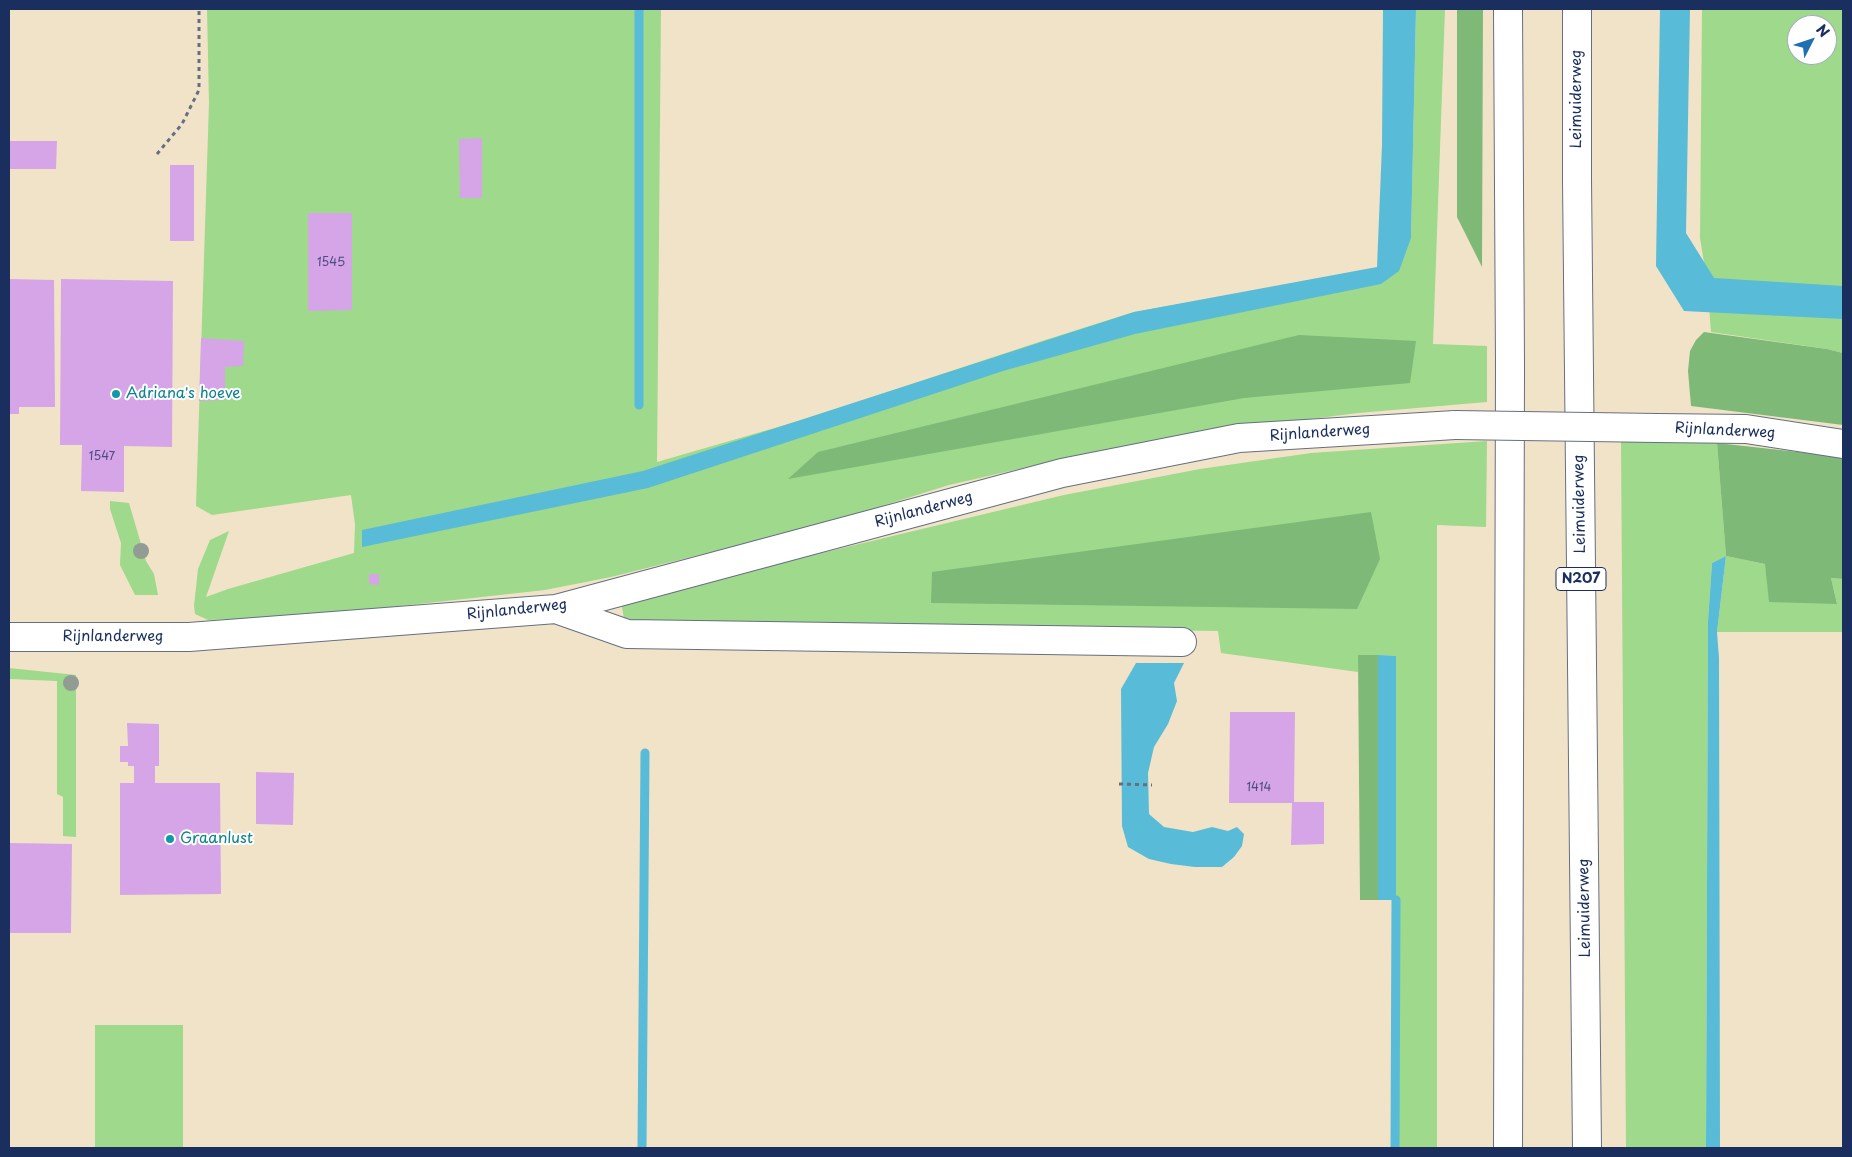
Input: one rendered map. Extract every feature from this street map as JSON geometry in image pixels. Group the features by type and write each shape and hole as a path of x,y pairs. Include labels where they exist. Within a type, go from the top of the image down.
{"street":[{"path":"1508,9 1510,365 1508,1148"},
{"name":"Leimuiderweg","path":"1577,9 1577,190 1587,1148"},
{"name":"Rijnlanderweg","path":"9,636 189,637 556,609 1072,471 1239,438 1455,425 1746,430 1843,444"},
{"path":"556,609 627,634 1182,642"}],"path":[{"path":"157,154 182,124 199,90 199,9"},
{"path":"1119,784 1152,785"}],"green space":[{"path":"207,9 661,9 657,462 809,418 1134,312 1276,287 1381,284 1411,238 1416,9 1445,9 1433,344 1487,346 1487,402 1358,413 1255,426 1045,463 949,485 831,522 611,577 545,590 310,616 208,620 195,614 194,606 198,569 210,540 229,531 206,597 354,553 355,524 351,495 212,515 196,506 209,103"},
{"path":"1457,9 1483,9 1482,267 1457,217"},
{"path":"1702,9 1843,9 1843,353 1711,332 1707,281 1700,238"},
{"path":"1704,332 1827,349 1843,353 1843,425 1691,406 1688,371 1690,351 1696,340"},
{"path":"1299,335 1416,341 1410,383 1244,398 788,479 818,452"},
{"path":"1487,441 1486,527 1437,525 1437,1148 1395,1148 1396,656 1359,655 1358,672 1221,653 1218,631 674,624 624,619 621,601 1064,495 1200,469 1311,453"},
{"path":"1621,441 1717,443 1726,556 1712,563 1708,621 1706,1148 1626,1148"},
{"path":"1717,443 1843,457 1843,579 1831,578 1837,604 1769,602 1765,564 1726,556"},
{"path":"110,501 129,503 146,561 154,574 158,595 135,595 120,565 121,543 110,509"},
{"path":"1371,512 1380,559 1357,609 931,603 932,572"},
{"path":"1726,556 1765,564 1837,604 1831,578 1843,579 1843,632 1717,632"},
{"path":"1358,655 1378,655 1378,900 1360,900"},
{"path":"9,668 76,675 76,837 63,836 63,797 57,794 57,681 9,679"},
{"path":"95,1025 183,1025 183,1148 95,1148"}],"water":[{"path":"1383,9 1416,9 1411,238 1399,271 1381,284 1135,334 1003,371 648,488 362,547 362,530 643,471 1134,312 1377,267 1382,145"},
{"path":"1660,9 1690,9 1686,233 1714,278 1843,286 1843,319 1684,311 1656,266"},
{"path":"1726,556 1717,632 1719,658 1720,1148 1706,1148 1708,621 1712,563"},
{"path":"1378,655 1396,656 1396,900 1378,900"},
{"path":"1136,663 1184,663 1174,683 1177,701 1168,724 1154,747 1148,773 1149,814 1164,827 1193,832 1212,827 1228,831 1237,827 1244,834 1242,846 1234,857 1222,867 1195,867 1171,864 1149,859 1128,847 1122,826 1121,689"}],"building":[{"path":"482,138 482,198 460,198 459,139"},
{"path":"9,141 57,141 56,169 9,169"},
{"path":"170,165 194,165 194,241 170,241"},
{"path":"308,213 352,213 352,310 308,311"},
{"path":"9,279 54,280 55,407 19,407 19,414 9,414"},
{"name":"Adriana's hoeve","path":"61,279 173,281 172,447 124,446 124,492 81,491 82,445 60,445"},
{"path":"201,338 244,341 243,366 225,367 225,400 199,401"},
{"path":"369,574 379,574 379,585 369,584"},
{"path":"1230,712 1295,712 1294,802 1324,802 1324,844 1291,845 1292,803 1229,803"},
{"name":"Graanlust","path":"127,723 159,724 159,766 155,766 155,783 220,783 221,894 120,895 120,783 134,783 134,766 128,766 128,762 120,762 120,746 128,746"},
{"path":"256,772 294,773 293,825 256,824"},
{"path":"9,843 72,844 71,933 9,933"}],"waterway":[{"path":"639,9 639,405"},
{"path":"642,1148 645,753"},
{"path":"1395,1148 1396,900"}],"place":[{"name":"Adriana's hoeve","path":"116,394"},
{"name":"Graanlust","path":"170,839"}]}
